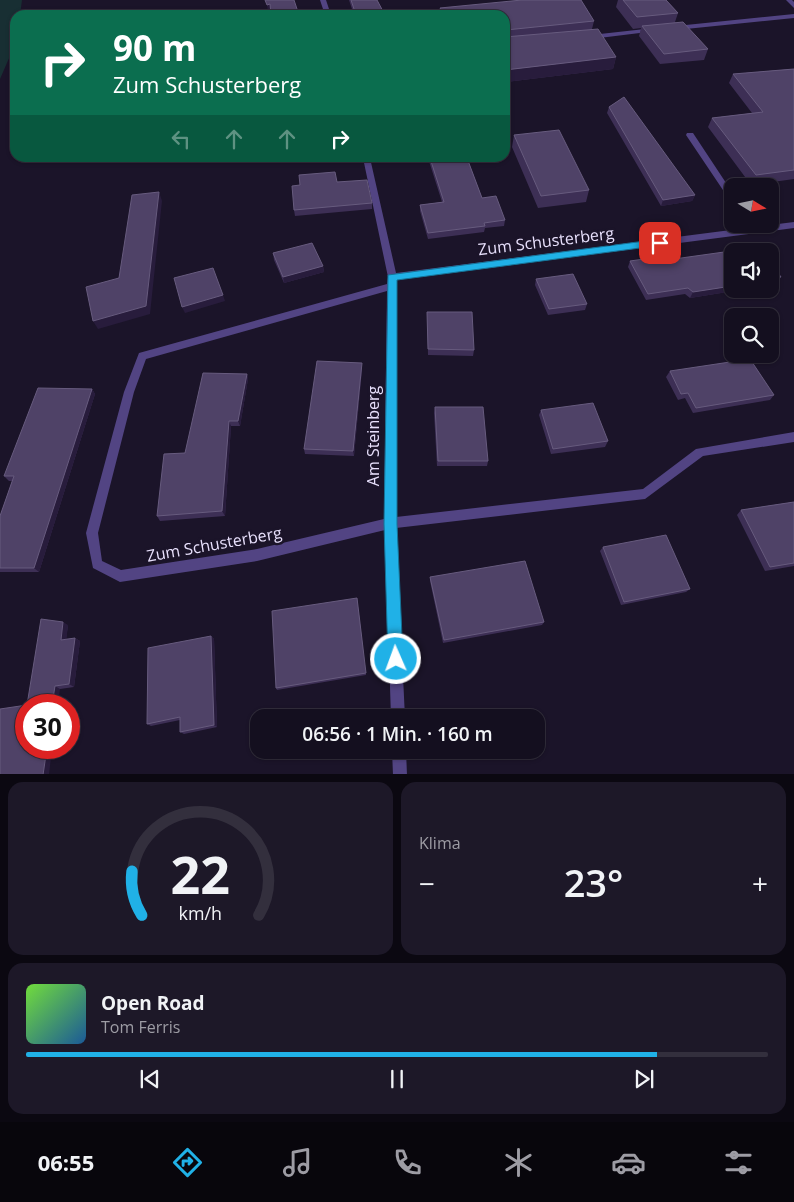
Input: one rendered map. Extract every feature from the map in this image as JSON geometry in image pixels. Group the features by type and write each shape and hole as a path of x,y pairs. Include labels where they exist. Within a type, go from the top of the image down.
{"street":[{"path":"789,0 794,6"},
{"path":"669,29 794,16"},
{"path":"582,38 659,30"},
{"path":"690,135 724,184"},
{"name":"Am Steinberg","path":"367,162 392,282 390,524 398,709"},
{"name":"Zum Schusterberg","path":"779,226 794,225"},
{"name":"Zum Schusterberg","path":"724,232 392,282 142,356 129,392 92,533 97,564 120,576 257,555 390,524 645,494 700,452 794,438"},
{"path":"399,759 400,774"}],"green space":[{"path":"0,0 22,0 21,10 10,10 10,56 0,79"}],"building":[{"path":"265,0 294,0 297,10 271,10 270,4 267,5"},
{"path":"351,0 377,0 382,10 354,10"},
{"path":"522,0 581,0 594,21 510,30 510,10 441,10 440,8"},
{"path":"623,0 666,0 678,13 637,17"},
{"path":"683,22 708,49 664,54 642,26"},
{"path":"598,29 616,57 510,69 510,37"},
{"path":"794,69 794,170 756,175 712,118 763,112 733,74"},
{"path":"624,97 695,195 663,200 609,107"},
{"path":"559,130 589,190 541,196 514,135"},
{"path":"431,162 468,162 482,198 496,196 505,220 484,223 485,226 428,233 420,205 444,202"},
{"path":"335,172 337,182 367,180 372,203 294,210 292,186 300,185 299,175"},
{"path":"159,192 146,306 93,321 86,287 119,278 132,195"},
{"path":"312,243 323,266 283,277 273,253"},
{"path":"724,252 724,287 693,292 688,288 648,294 630,261 672,255 674,259"},
{"path":"213,268 223,295 182,307 174,278"},
{"path":"573,274 587,304 549,309 536,279"},
{"path":"427,312 472,312 474,350 428,349"},
{"path":"317,361 362,363 353,451 304,449"},
{"path":"724,363 753,363 774,395 696,408 688,393 681,394 670,371"},
{"path":"203,373 247,374 238,421 229,421 222,511 157,516 164,454 185,453"},
{"path":"38,388 92,389 34,568 0,568 0,516 14,476 4,476"},
{"path":"593,403 608,441 553,449 541,410"},
{"path":"435,407 483,407 488,461 438,461"},
{"path":"794,502 794,563 770,567 741,510"},
{"path":"666,535 690,589 624,602 603,547"},
{"path":"525,561 544,622 444,640 430,577"},
{"path":"357,598 366,673 276,688 272,611"},
{"path":"41,619 63,622 61,640 75,638 69,684 55,686 54,694 29,694"},
{"path":"211,636 214,725 180,732 180,717 147,724 148,648"},
{"path":"15,707 15,759 45,759 43,774 0,774 0,709"}],"route":[{"path":"396,659 390,524 392,277 660,243"}]}
